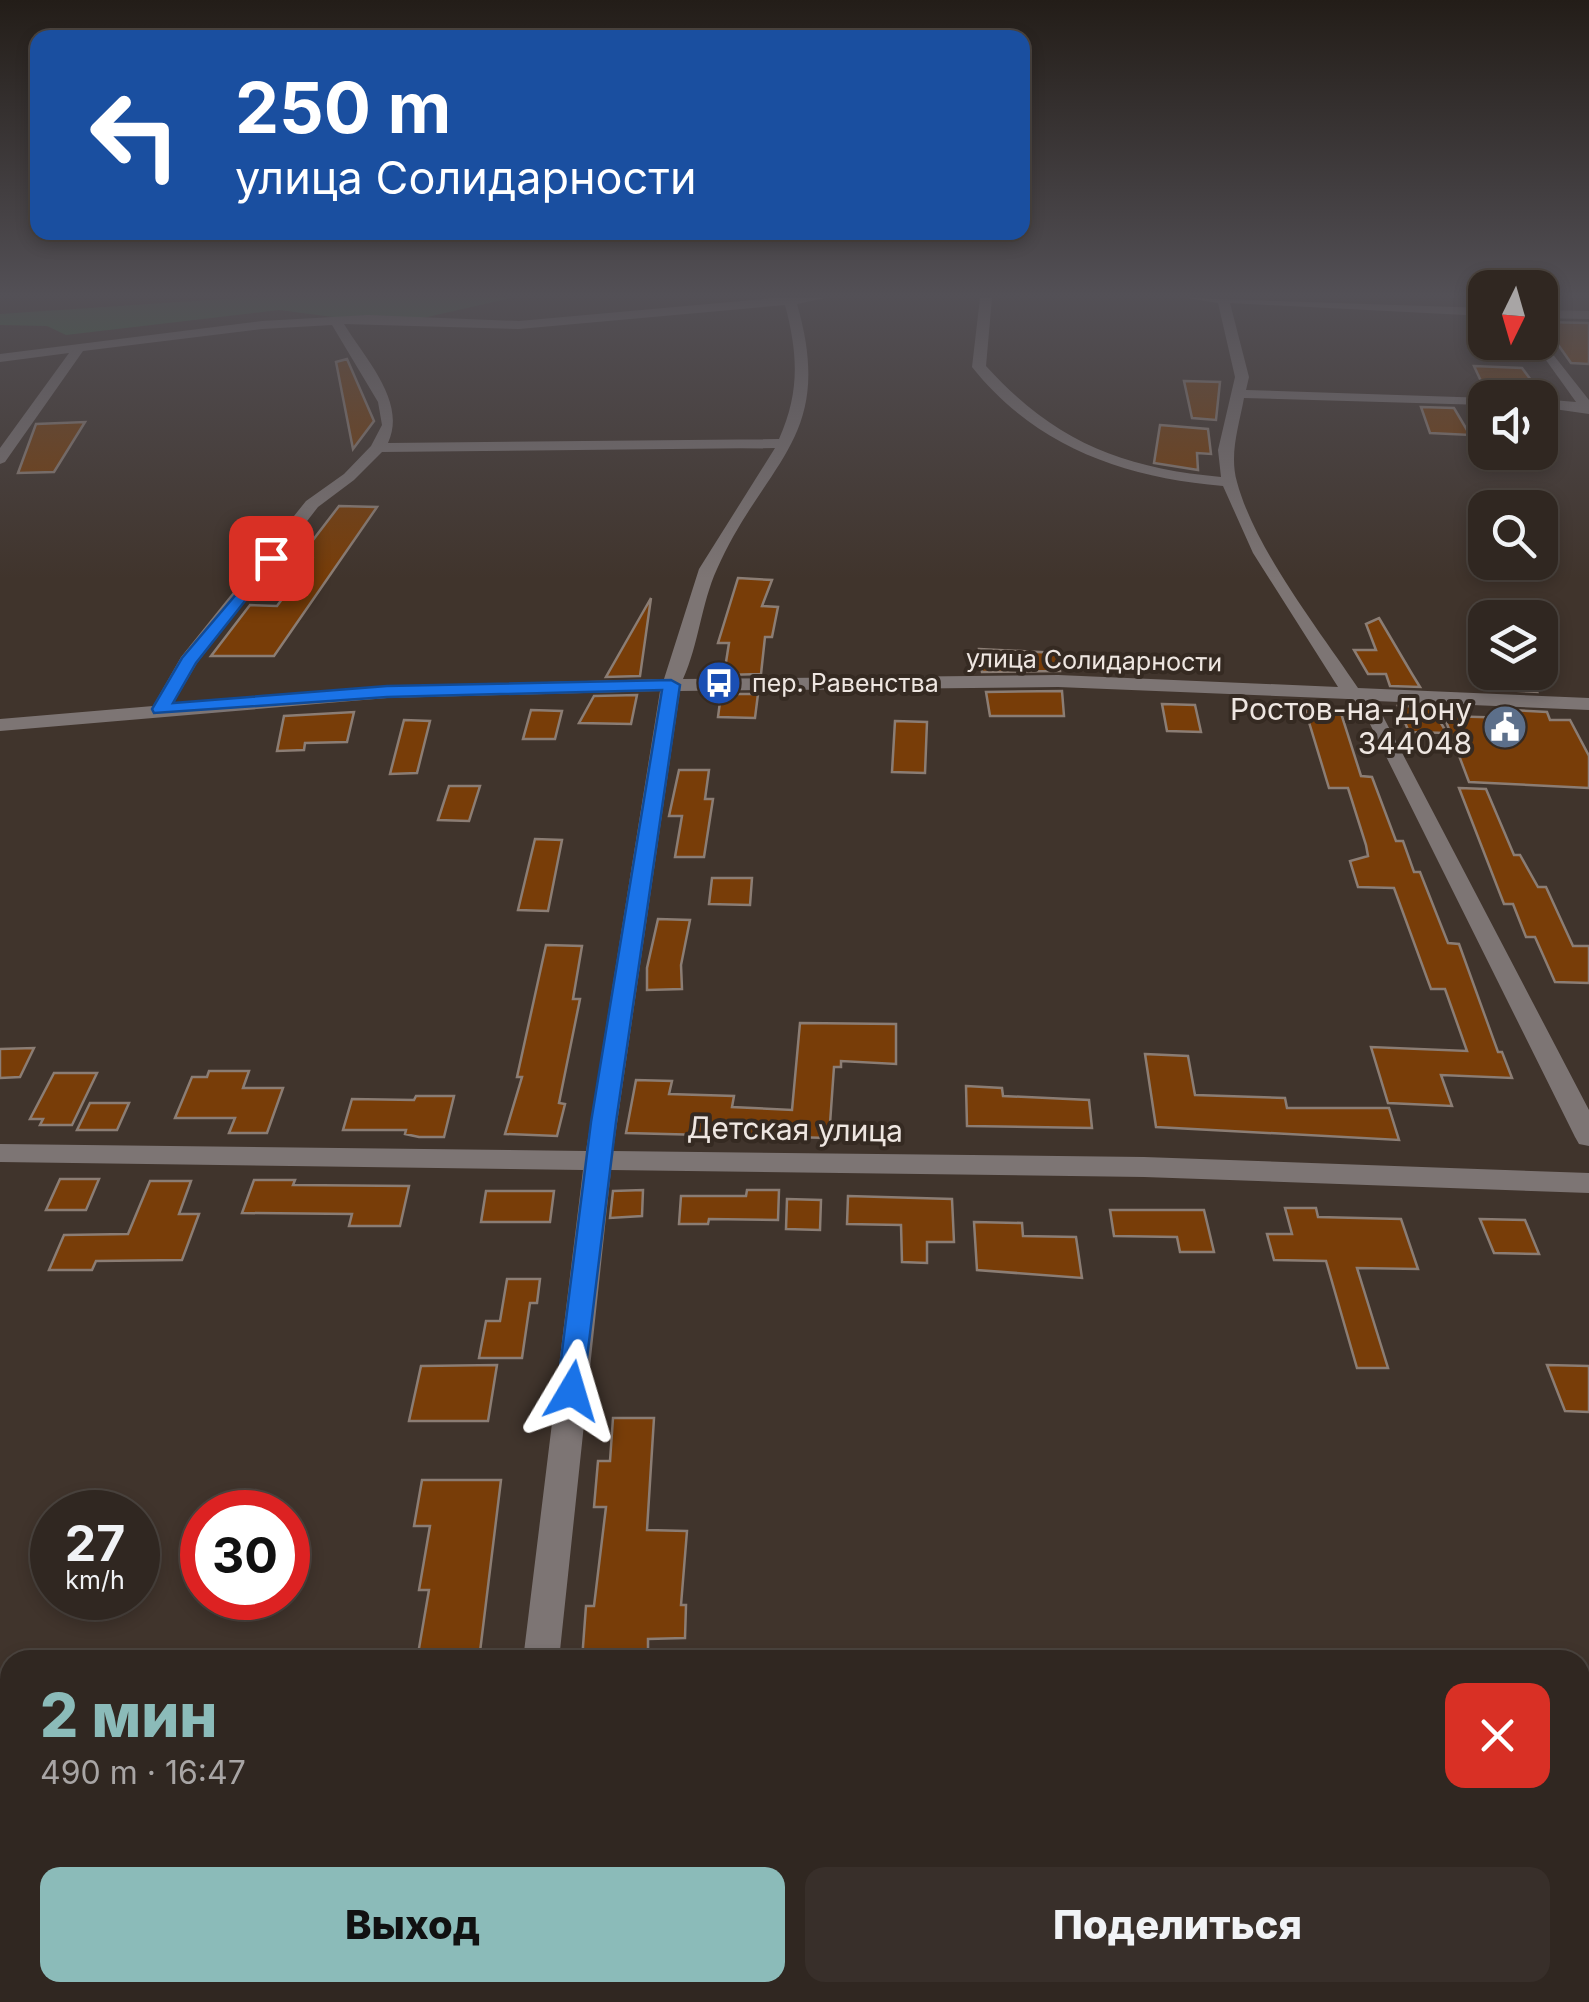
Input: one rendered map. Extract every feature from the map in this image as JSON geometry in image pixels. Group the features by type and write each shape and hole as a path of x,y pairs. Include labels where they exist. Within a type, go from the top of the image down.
{"street":[{"path":"0,460 48,391"},
{"path":"161,709 188,661 312,504 350,477 378,448 388,426 385,402 379,391"},
{"path":"541,1650 598,1160 671,685 681,666 699,590 725,532 798,422 804,391"},
{"path":"1005,391 1050,432 1118,467 1228,482"},
{"path":"1468,401 1238,394 1226,450 1228,482 1261,553 1350,692 1372,707 1589,1137"},
{"path":"1558,405 1588,408"},
{"path":"378,448 786,443"},
{"name":"улица Солидарности","path":"0,725 387,692 671,685 1058,681 1589,704"},
{"name":"Детская улица","path":"0,1153 1144,1167 1589,1183"}],"building":[{"path":"342,391 361,391 374,421 353,449"},
{"path":"1186,391 1219,391 1216,420 1192,418"},
{"path":"1421,407 1454,408 1468,435 1430,433"},
{"path":"85,422 54,472 18,473 36,424"},
{"path":"1160,425 1208,429 1211,454 1197,453 1198,470 1154,463"},
{"path":"339,506 377,507 274,656 211,656 250,605 277,606 312,558 300,557"},
{"path":"738,578 772,580 762,606 778,607 772,637 765,637 761,674 724,675 729,643 718,643"},
{"path":"651,598 640,676 606,677"},
{"path":"1379,618 1420,687 1390,686 1386,674 1368,674 1354,650 1376,650 1366,624"},
{"path":"979,649 1058,653 1060,671 982,672"},
{"path":"1062,691 1064,716 990,716 986,692"},
{"path":"721,694 758,694 755,718 718,717"},
{"path":"637,695 631,724 579,723 594,696"},
{"path":"1162,704 1195,705 1201,732 1167,731"},
{"path":"1398,706 1431,707 1447,733 1409,732"},
{"path":"1305,709 1340,710 1361,776 1372,777 1396,841 1403,841 1414,872 1420,872 1448,943 1459,944 1498,1052 1502,1052 1512,1078 1441,1075 1452,1106 1388,1103 1371,1047 1467,1051 1445,989 1431,989 1394,888 1358,887 1350,861 1368,856 1366,845 1348,788 1329,788"},
{"path":"531,710 562,711 555,739 523,739"},
{"path":"1511,710 1547,712 1550,720 1570,720 1589,756 1589,788 1469,782 1444,716 1514,718"},
{"path":"354,712 347,742 305,743 304,750 277,751 284,716"},
{"path":"404,720 430,721 417,773 390,774"},
{"path":"895,721 927,722 925,773 892,772"},
{"path":"679,770 709,770 705,799 713,799 704,857 675,857 682,816 669,816"},
{"path":"449,786 480,786 469,821 438,820"},
{"path":"1459,788 1486,789 1514,855 1520,855 1538,887 1546,887 1573,946 1589,946 1589,983 1555,982 1535,937 1526,937 1513,904 1504,904"},
{"path":"535,839 562,840 548,911 518,910"},
{"path":"712,878 752,878 750,905 709,904"},
{"path":"658,919 690,920 681,965 682,989 647,990 647,968"},
{"path":"546,945 582,946 573,999 580,999 559,1103 565,1104 557,1136 505,1134 522,1077 517,1077"},
{"path":"800,1023 896,1024 896,1064 841,1061 841,1067 834,1067 829,1138 626,1133 636,1080 672,1081 669,1094 734,1096 732,1107 792,1110"},
{"path":"34,1048 20,1077 0,1078 0,1049"},
{"path":"1145,1054 1188,1056 1195,1095 1285,1098 1287,1108 1389,1108 1399,1140 1156,1127"},
{"path":"209,1071 249,1071 243,1088 283,1088 267,1133 229,1133 235,1118 175,1118 192,1077 207,1077"},
{"path":"54,1073 97,1073 72,1125 40,1125 43,1119 30,1119"},
{"path":"966,1086 1002,1088 1003,1096 1089,1100 1092,1128 967,1126"},
{"path":"416,1096 454,1096 444,1137 419,1137 405,1134 406,1130 343,1130 352,1099 414,1100"},
{"path":"90,1103 129,1103 117,1130 77,1130"},
{"path":"60,1179 99,1179 86,1210 46,1210"},
{"path":"254,1180 295,1180 293,1185 409,1186 400,1226 349,1226 352,1214 242,1213"},
{"path":"150,1181 191,1181 179,1214 199,1214 182,1260 96,1261 92,1270 49,1270 64,1235 128,1234"},
{"path":"643,1190 642,1216 610,1218 613,1191"},
{"path":"747,1190 779,1190 778,1220 709,1219 708,1224 679,1224 681,1196 746,1196"},
{"path":"486,1191 554,1191 550,1222 481,1222"},
{"path":"848,1196 952,1199 954,1242 927,1242 927,1263 902,1262 901,1225 847,1224"},
{"path":"787,1199 821,1200 820,1230 786,1229"},
{"path":"1285,1208 1316,1208 1318,1217 1401,1219 1418,1269 1357,1268 1388,1368 1357,1368 1326,1261 1274,1260 1267,1234 1292,1234"},
{"path":"1110,1210 1204,1210 1214,1252 1180,1252 1177,1237 1114,1236"},
{"path":"1480,1219 1525,1220 1539,1254 1494,1253"},
{"path":"974,1222 1022,1223 1023,1236 1076,1237 1082,1278 977,1270"},
{"path":"507,1279 540,1279 537,1303 530,1303 522,1358 479,1358 486,1321 500,1321"},
{"path":"497,1365 488,1421 409,1421 421,1366"},
{"path":"1547,1365 1589,1366 1589,1412 1565,1411"},
{"path":"613,1418 654,1418 647,1530 687,1531 681,1605 686,1605 685,1638 648,1639 648,1650 583,1650 586,1606 594,1606 606,1507 594,1507 598,1461 610,1461"},
{"path":"422,1480 501,1480 480,1650 419,1650 429,1590 419,1590 430,1526 414,1526"}],"place":[{"name":"пер. Равенства","path":"719,683"},
{"name":"Ростов-на-Дону 344048","path":"1505,727"}],"route":[{"path":"271,558 188,661 161,709 387,692 671,685 636,891 572,1391"}]}
